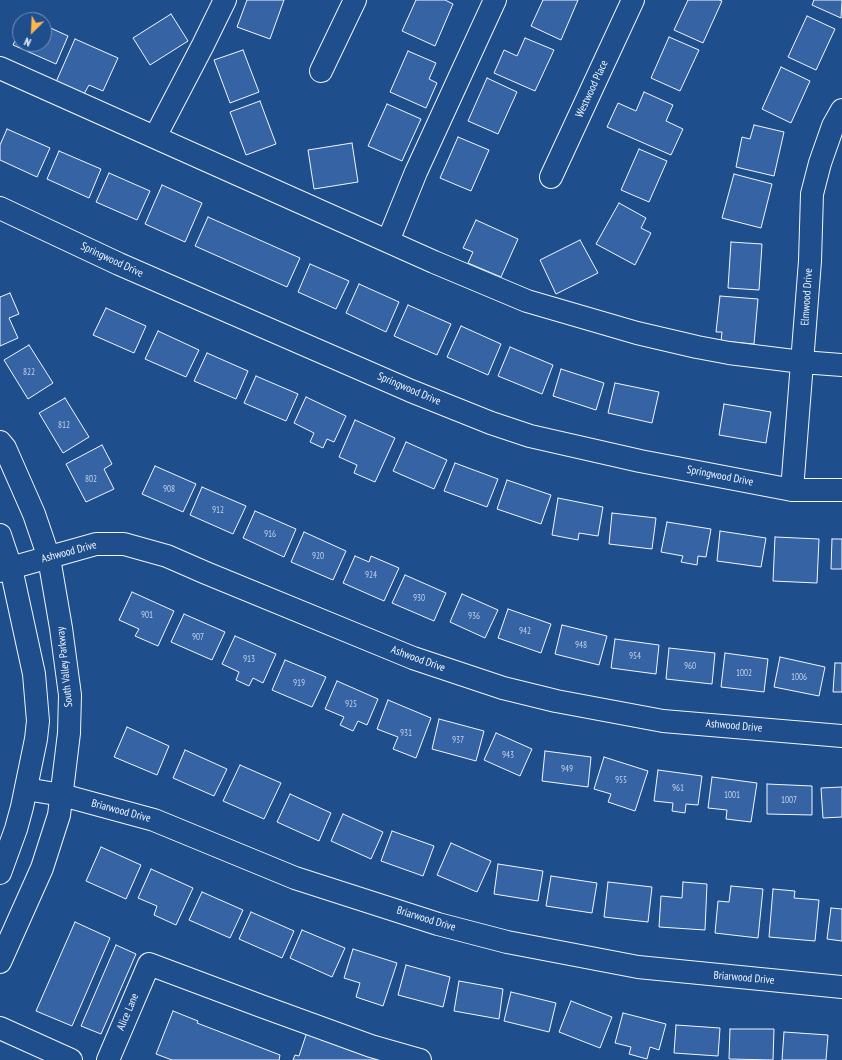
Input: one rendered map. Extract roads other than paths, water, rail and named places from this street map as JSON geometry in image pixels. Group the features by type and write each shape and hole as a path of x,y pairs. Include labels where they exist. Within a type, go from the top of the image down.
{"street":[{"path":"156,137 225,0"},
{"path":"321,71 355,0"},
{"path":"388,241 416,172 495,0"},
{"name":"Westwood Place","path":"551,177 633,0"},
{"path":"0,68 388,241 527,301 637,333 697,347 729,353 802,362 842,365"},
{"name":"Elmwood Drive","path":"792,490 810,261 812,194 820,163 833,126 842,110"},
{"name":"Springwood Drive","path":"0,208 119,264 411,391 491,423 530,436 640,461 792,490 842,490"},
{"name":"South Valley Parkway","path":"0,442 34,514 49,558 61,628 70,696 69,732 59,815 42,868 0,962"},
{"path":"0,535 5,570 34,674 38,721 36,739 16,830 0,873"},
{"name":"Ashwood Drive","path":"5,570 96,544 124,544 166,556 413,658 503,688 564,703 663,720 842,736"},
{"name":"Briarwood Drive","path":"26,788 62,795 154,820 295,878 438,924 507,942 638,967 842,987"},
{"name":"Alice Lane","path":"108,1060 149,964 349,1038 420,1060"},
{"path":"0,1028 71,1060"}]}
